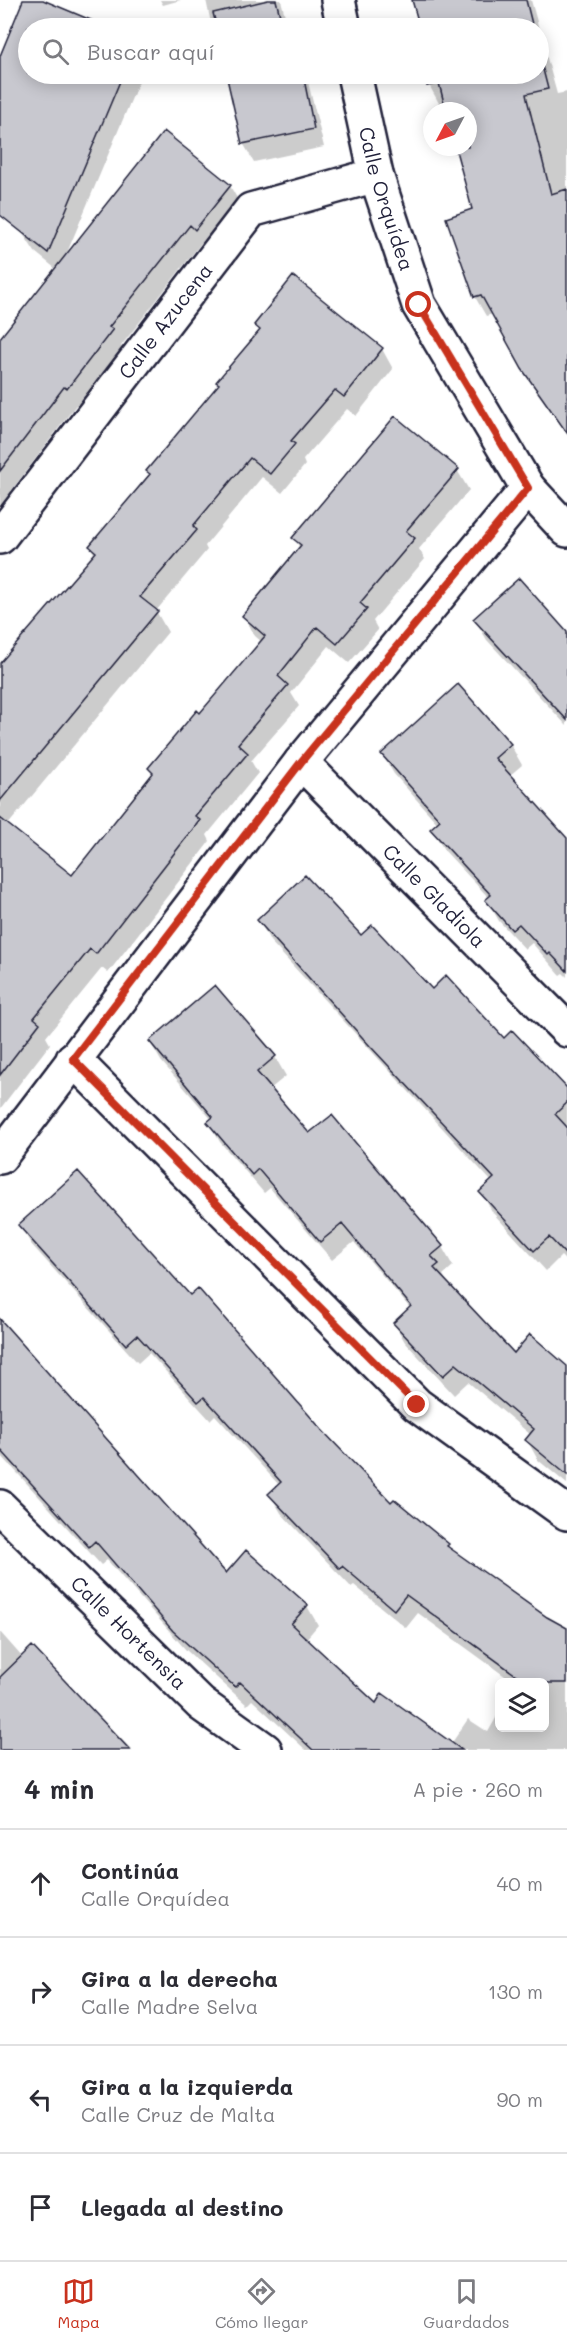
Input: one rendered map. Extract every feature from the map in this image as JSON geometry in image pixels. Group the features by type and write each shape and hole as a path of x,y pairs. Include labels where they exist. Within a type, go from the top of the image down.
{"street":[{"path":"338,0 342,18"},
{"name":"Calle Orquídea","path":"356,84 376,175 419,305 528,488 567,530"},
{"name":"Calle Azucena","path":"0,537 250,210 376,175"},
{"path":"0,1157 301,762 528,488"},
{"name":"Calle Gladiola","path":"301,762 567,1030"},
{"path":"73,1059 417,1405 567,1513"},
{"name":"Calle Hortensia","path":"0,1507 201,1704 265,1750"}],"building":[{"path":"23,0 43,0 86,18 18,18 18,84 119,84 48,253 0,215 0,56"},
{"path":"276,0 280,18 214,18 213,13"},
{"path":"412,0 526,0 530,18 417,18"},
{"path":"228,84 305,84 314,129 242,144"},
{"path":"439,84 547,84 548,89 526,94 551,194 567,189 567,433 522,369 481,295 474,297 446,218 472,209 457,156 477,156 477,102 444,102"},
{"path":"164,131 231,185 195,230 190,225 109,327 113,329 67,389 64,387 0,471 0,338"},
{"path":"293,276 383,348 344,397 335,390 291,441 295,444 270,474 250,458 193,526 197,530 140,597 158,611 0,801 0,663 96,552 89,546 150,474 146,471 219,384 216,382 260,330 254,325"},
{"path":"395,416 459,469 406,531 415,538 360,603 367,609 337,644 317,627 278,676 288,685 238,744 248,753 195,816 200,820 96,954 90,949 34,1018 40,1023 0,1075 0,818 72,875 153,773 148,768 197,710 200,713 265,636 242,616 301,545 292,538"},
{"path":"519,578 567,632 567,720 473,619"},
{"path":"458,684 511,744 495,758 567,838 567,971 550,953 548,955 519,924 512,930 485,900 491,895 430,829 440,820 381,754"},
{"path":"305,875 361,935 372,925 432,989 446,975 504,1038 512,1030 567,1088 567,1103 555,1114 567,1127 567,1256 549,1237 534,1251 479,1192 494,1178 370,1046 257,920"},
{"path":"215,985 276,1056 257,1072 309,1133 332,1115 443,1246 431,1256 439,1264 434,1268 514,1353 530,1334 567,1366 567,1475 525,1440 534,1429 456,1364 443,1376 393,1323 411,1306 342,1224 320,1242 258,1169 252,1175 207,1122 213,1117 149,1041"},
{"path":"78,1171 190,1295 198,1288 322,1430 391,1502 394,1499 449,1544 447,1546 547,1617 567,1628 567,1683 549,1683 549,1678 520,1678 406,1595 394,1610 342,1566 340,1569 268,1494 281,1482 204,1397 198,1402 137,1335 126,1345 18,1225"},
{"path":"0,1319 226,1573 246,1550 308,1605 291,1624 376,1703 382,1693 462,1750 313,1750 240,1682 235,1687 173,1631 95,1541 89,1547 0,1449"},
{"path":"32,1646 130,1750 0,1750 0,1677"}],"route":[{"path":"417,1405 73,1059 301,762 528,488 419,305"}]}
